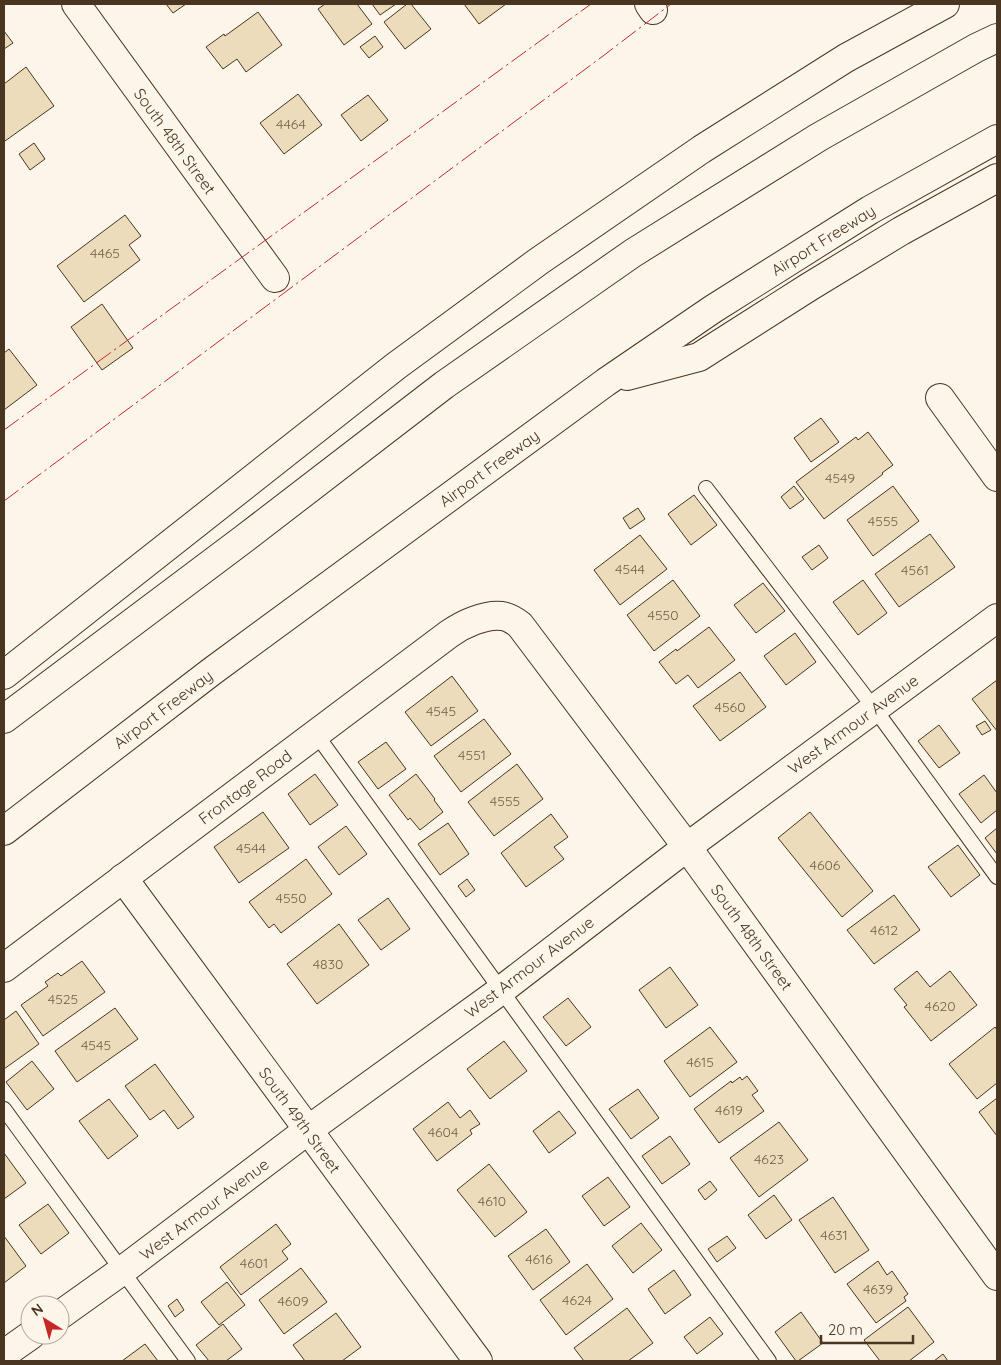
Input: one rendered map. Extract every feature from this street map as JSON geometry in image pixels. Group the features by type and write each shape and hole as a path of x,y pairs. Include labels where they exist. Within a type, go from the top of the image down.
{"main road":[{"name":"South 48th Street","path":"76,4 274,278"},
{"path":"4,675 396,366 539,261 702,149 846,58 945,4"},
{"path":"4,719 444,385 633,253 819,137 997,38"},
{"name":"Airport Freeway","path":"4,831 219,666 606,382 714,308 870,210 997,139"},
{"path":"606,382 699,357 901,231 997,178"},
{"path":"940,398 997,477"},
{"name":"South 48th Street","path":"493,617 502,616 520,625 686,846 997,1276"},
{"name":"Frontage Road","path":"4,968 449,634 473,621 493,617"},
{"name":"West Armour Avenue","path":"70,1308 308,1130 500,991 686,846 997,618"},
{"name":"South 49th Street","path":"123,878 478,1361"},
{"path":"4,1354 20,1343"}],"lane":[{"path":"706,488 874,708 997,877"},
{"path":"316,734 769,1361"},
{"path":"4,1109 188,1361"}],"building":[{"path":"166,4 186,4 173,13"},
{"path":"325,4 357,4 372,24 344,45 318,9"},
{"path":"372,4 396,4 380,15"},
{"path":"407,4 411,4 431,29 405,49 384,22"},
{"path":"464,4 506,4 479,24"},
{"path":"258,12 282,45 246,72 237,59 223,69 206,47"},
{"path":"4,31 13,43 4,49"},
{"path":"375,36 383,47 369,58 360,47"},
{"path":"26,67 54,106 5,141 4,84"},
{"path":"298,94 322,125 284,154 260,123"},
{"path":"368,95 388,120 361,141 341,115"},
{"path":"34,143 45,159 30,170 19,154"},
{"path":"125,215 141,236 129,245 140,260 84,302 57,266"},
{"path":"102,304 133,348 102,370 71,327"},
{"path":"9,349 37,385 4,410 4,353"},
{"path":"821,418 839,442 811,462 794,438"},
{"path":"868,432 893,465 824,519 796,482 856,437 858,440"},
{"path":"794,486 804,499 790,509 781,497"},
{"path":"893,486 919,521 873,556 847,520"},
{"path":"694,495 717,525 691,545 668,514"},
{"path":"638,508 645,519 630,529 623,518"},
{"path":"930,534 955,567 899,607 875,574"},
{"path":"640,535 667,569 620,605 594,570"},
{"path":"819,545 828,558 812,570 802,557"},
{"path":"673,580 700,616 654,651 627,615"},
{"path":"863,580 887,613 858,635 833,602"},
{"path":"763,583 785,611 756,633 734,605"},
{"path":"709,627 735,660 698,688 688,675 676,684 659,662"},
{"path":"795,633 816,662 786,685 764,656"},
{"path":"740,672 766,707 720,741 693,706"},
{"path":"452,676 478,711 431,746 405,712"},
{"path":"997,680 997,731 972,699"},
{"path":"484,719 511,754 461,792 434,756"},
{"path":"985,721 991,730 982,735 976,726"},
{"path":"939,725 960,753 939,768 918,741"},
{"path":"386,742 406,769 378,789 358,762"},
{"path":"517,764 543,799 494,836 468,802"},
{"path":"315,774 338,805 310,825 288,794"},
{"path":"416,774 443,812 420,830 410,818 408,820 389,795"},
{"path":"984,775 997,793 997,810 981,823 959,794"},
{"path":"263,812 289,848 239,883 214,847"},
{"path":"810,812 873,891 842,917 778,838"},
{"path":"551,814 568,837 554,847 564,859 526,887 501,853"},
{"path":"448,823 469,854 440,875 418,844"},
{"path":"346,826 367,854 339,875 318,847"},
{"path":"997,828 997,854 985,838"},
{"path":"958,845 980,875 951,897 928,867"},
{"path":"306,859 332,894 281,933 274,924 269,928 249,902"},
{"path":"467,879 475,890 466,897 458,886"},
{"path":"894,895 920,930 874,964 847,930"},
{"path":"388,898 410,929 381,950 358,920"},
{"path":"339,924 369,965 317,1004 287,964"},
{"path":"82,961 105,992 43,1036 21,1005 48,986 45,982 58,973 61,976"},
{"path":"670,967 698,1005 666,1028 639,990"},
{"path":"917,971 930,987 950,971 977,1005 931,1041 904,1007 907,1005 894,989"},
{"path":"568,998 591,1027 566,1046 543,1017"},
{"path":"115,1008 138,1039 77,1082 55,1051"},
{"path":"16,1011 39,1044 4,1069 4,1020"},
{"path":"710,1027 737,1062 690,1097 664,1061"},
{"path":"995,1027 997,1030 997,1083 977,1099 949,1064"},
{"path":"504,1041 527,1071 490,1099 467,1069"},
{"path":"32,1061 54,1089 27,1110 6,1082"},
{"path":"155,1064 194,1117 178,1129 164,1110 150,1120 125,1086"},
{"path":"747,1076 758,1091 752,1095 764,1111 719,1143 694,1109 731,1081 732,1083 740,1077 742,1080"},
{"path":"638,1089 659,1118 631,1139 609,1109"},
{"path":"997,1098 997,1136 979,1112"},
{"path":"109,1099 138,1136 108,1159 79,1121"},
{"path":"448,1102 460,1118 470,1110 480,1124 470,1130 472,1134 437,1161 413,1129"},
{"path":"559,1111 576,1133 549,1153 533,1131"},
{"path":"779,1122 808,1160 759,1197 730,1158"},
{"path":"670,1136 690,1164 662,1184 642,1156"},
{"path":"4,1153 26,1183 4,1199"},
{"path":"489,1164 527,1212 495,1237 457,1190"},
{"path":"608,1177 630,1207 604,1226 582,1196"},
{"path":"710,1181 717,1190 705,1200 698,1190"},
{"path":"774,1195 792,1220 766,1239 748,1215"},
{"path":"833,1197 869,1250 835,1273 799,1220"},
{"path":"48,1204 69,1233 41,1254 19,1225"},
{"path":"641,1223 662,1250 633,1273 612,1246"},
{"path":"276,1224 291,1244 282,1251 288,1259 241,1295 220,1267"},
{"path":"546,1229 570,1262 533,1290 508,1256"},
{"path":"4,1236 26,1266 4,1283"},
{"path":"727,1236 736,1248 717,1262 708,1249"},
{"path":"878,1261 887,1275 892,1271 908,1294 904,1297 906,1301 876,1323 847,1284"},
{"path":"587,1264 613,1299 566,1335 540,1300"},
{"path":"301,1268 327,1302 284,1334 259,1300"},
{"path":"674,1270 691,1295 665,1314 648,1289"},
{"path":"227,1282 245,1305 219,1325 201,1302"},
{"path":"177,1299 184,1310 175,1317 168,1306"},
{"path":"908,1307 934,1342 909,1361 880,1361 864,1340"},
{"path":"627,1308 653,1343 628,1361 584,1361 574,1348"},
{"path":"801,1312 823,1343 796,1361 775,1332"},
{"path":"336,1313 361,1347 342,1361 305,1361 293,1345"},
{"path":"710,1317 723,1334 697,1354 684,1337"},
{"path":"223,1324 242,1349 226,1361 209,1361 196,1345"},
{"path":"145,1344 158,1361 122,1361"},
{"path":"943,1354 948,1361 934,1361"}],"power":[{"path":"4,430 591,4"},
{"path":"4,501 671,4"}]}
